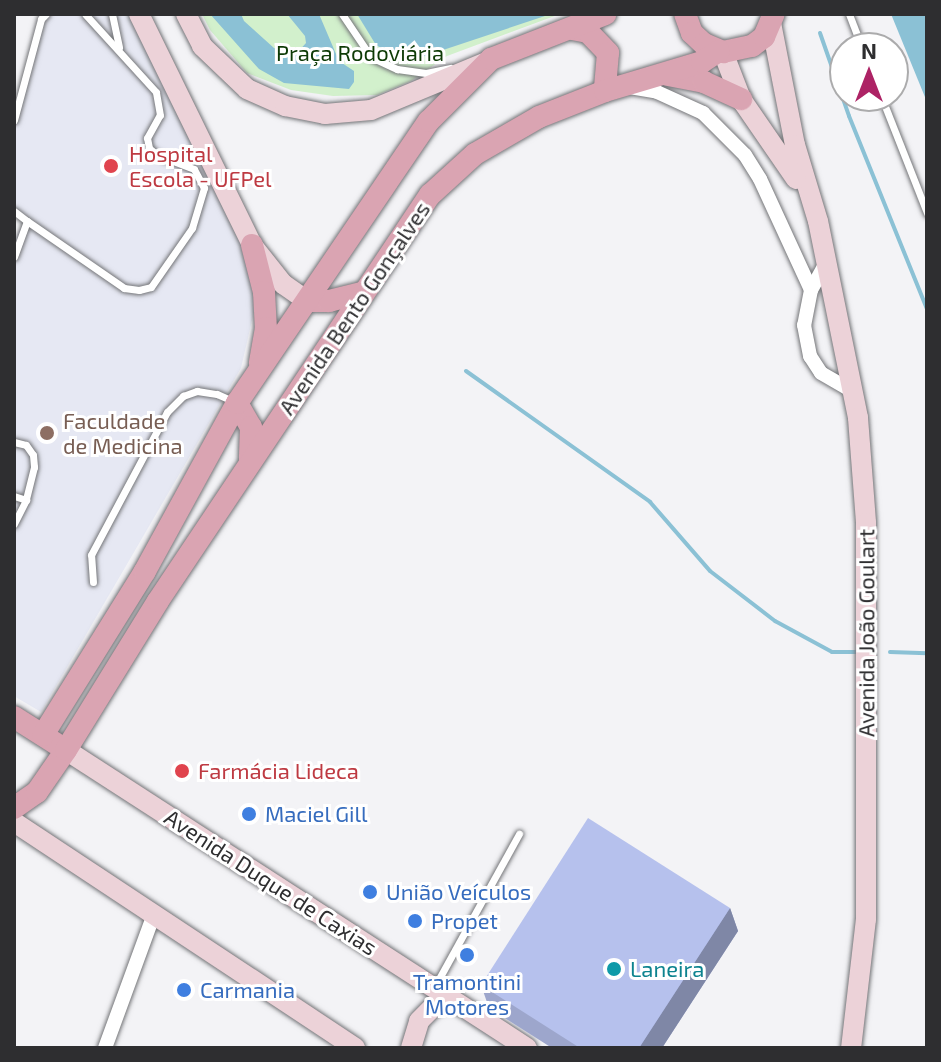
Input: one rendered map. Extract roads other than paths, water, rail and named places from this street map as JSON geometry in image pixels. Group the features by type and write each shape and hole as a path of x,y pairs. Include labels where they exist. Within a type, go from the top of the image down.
{"main road":[{"path":"139,14 252,245 264,292 266,328 258,370"},
{"path":"186,14 202,46 247,89 285,106 325,114 371,110 441,84 491,59"},
{"name":"Avenida Bento Gonçalves","path":"30,727 145,571 237,403 429,121 491,59 606,14"},
{"name":"Avenida João Goulart","path":"685,14 692,33 704,44 721,52 741,99 785,160 818,221"},
{"name":"Avenida Bento Gonçalves","path":"14,808 37,792 66,750 291,398 430,195 451,174 506,134 539,117 702,62 721,52 752,46 773,19"},
{"name":"Avenida João Goulart","path":"773,19 797,155 818,221 855,393 866,523 866,919 851,1048"},
{"path":"572,29 588,32 608,53 615,89"},
{"path":"662,75 704,82 741,99"},
{"path":"252,245 283,284 307,301 329,301 362,293"},
{"path":"237,403 263,408 291,398"},
{"path":"237,403 251,427 249,463"},
{"path":"30,727 44,752 47,777"},
{"name":"Avenida Duque de Caxias","path":"30,727 527,1048"},
{"path":"14,822 355,1048"},
{"path":"411,1048 419,1021 443,994"}],"street":[{"path":"615,89 657,92 703,113 745,155 760,179 811,290"},
{"path":"826,263 811,290 804,325 810,356 821,373 855,393"},
{"path":"105,1048 154,914"}],"lane":[{"path":"14,120 41,19 46,14"},
{"path":"14,211 124,288 139,290 151,287 192,228 204,188 200,175 149,148 147,138 160,115 161,106 156,92 119,47 85,14"},
{"path":"112,14 119,47"},
{"path":"342,14 371,57 397,69 426,73 491,59"},
{"path":"887,112 927,213"},
{"path":"14,257 27,221"},
{"path":"93,582 88,564 91,555 167,412 183,396 197,391 217,394 237,403"},
{"path":"14,442 26,445 33,455 26,500 14,524"},
{"path":"14,496 26,500"},
{"path":"443,994 519,834"}],"water":[{"path":"210,14 241,14 244,21 274,48 295,55 306,43 305,36 287,14 319,14 339,61 354,71 354,82 349,89 284,83 259,69"},
{"path":"357,14 551,14 413,60 400,59 376,45"},
{"path":"891,14 927,14 927,102 909,58 909,32 898,32"}],"waterway":[{"path":"820,33 849,116 927,309"},
{"path":"466,371 650,502 710,571 775,621 832,652 857,652"},
{"path":"890,652 927,653"}],"place":[{"name":"Hospital Escola - UFPel","path":"111,166"},
{"name":"Faculdade de Medicina","path":"47,433"},
{"name":"Farmácia Lideca","path":"182,771"},
{"name":"Maciel Gill","path":"249,814"},
{"name":"União Veículos","path":"370,892"},
{"name":"Propet","path":"415,921"},
{"name":"Tramontini Motores","path":"467,955"},
{"name":"Laneira","path":"614,969"},
{"name":"Carmania","path":"184,990"}],"park label":[{"name":"Praça Rodoviária","path":"360,53"}]}
